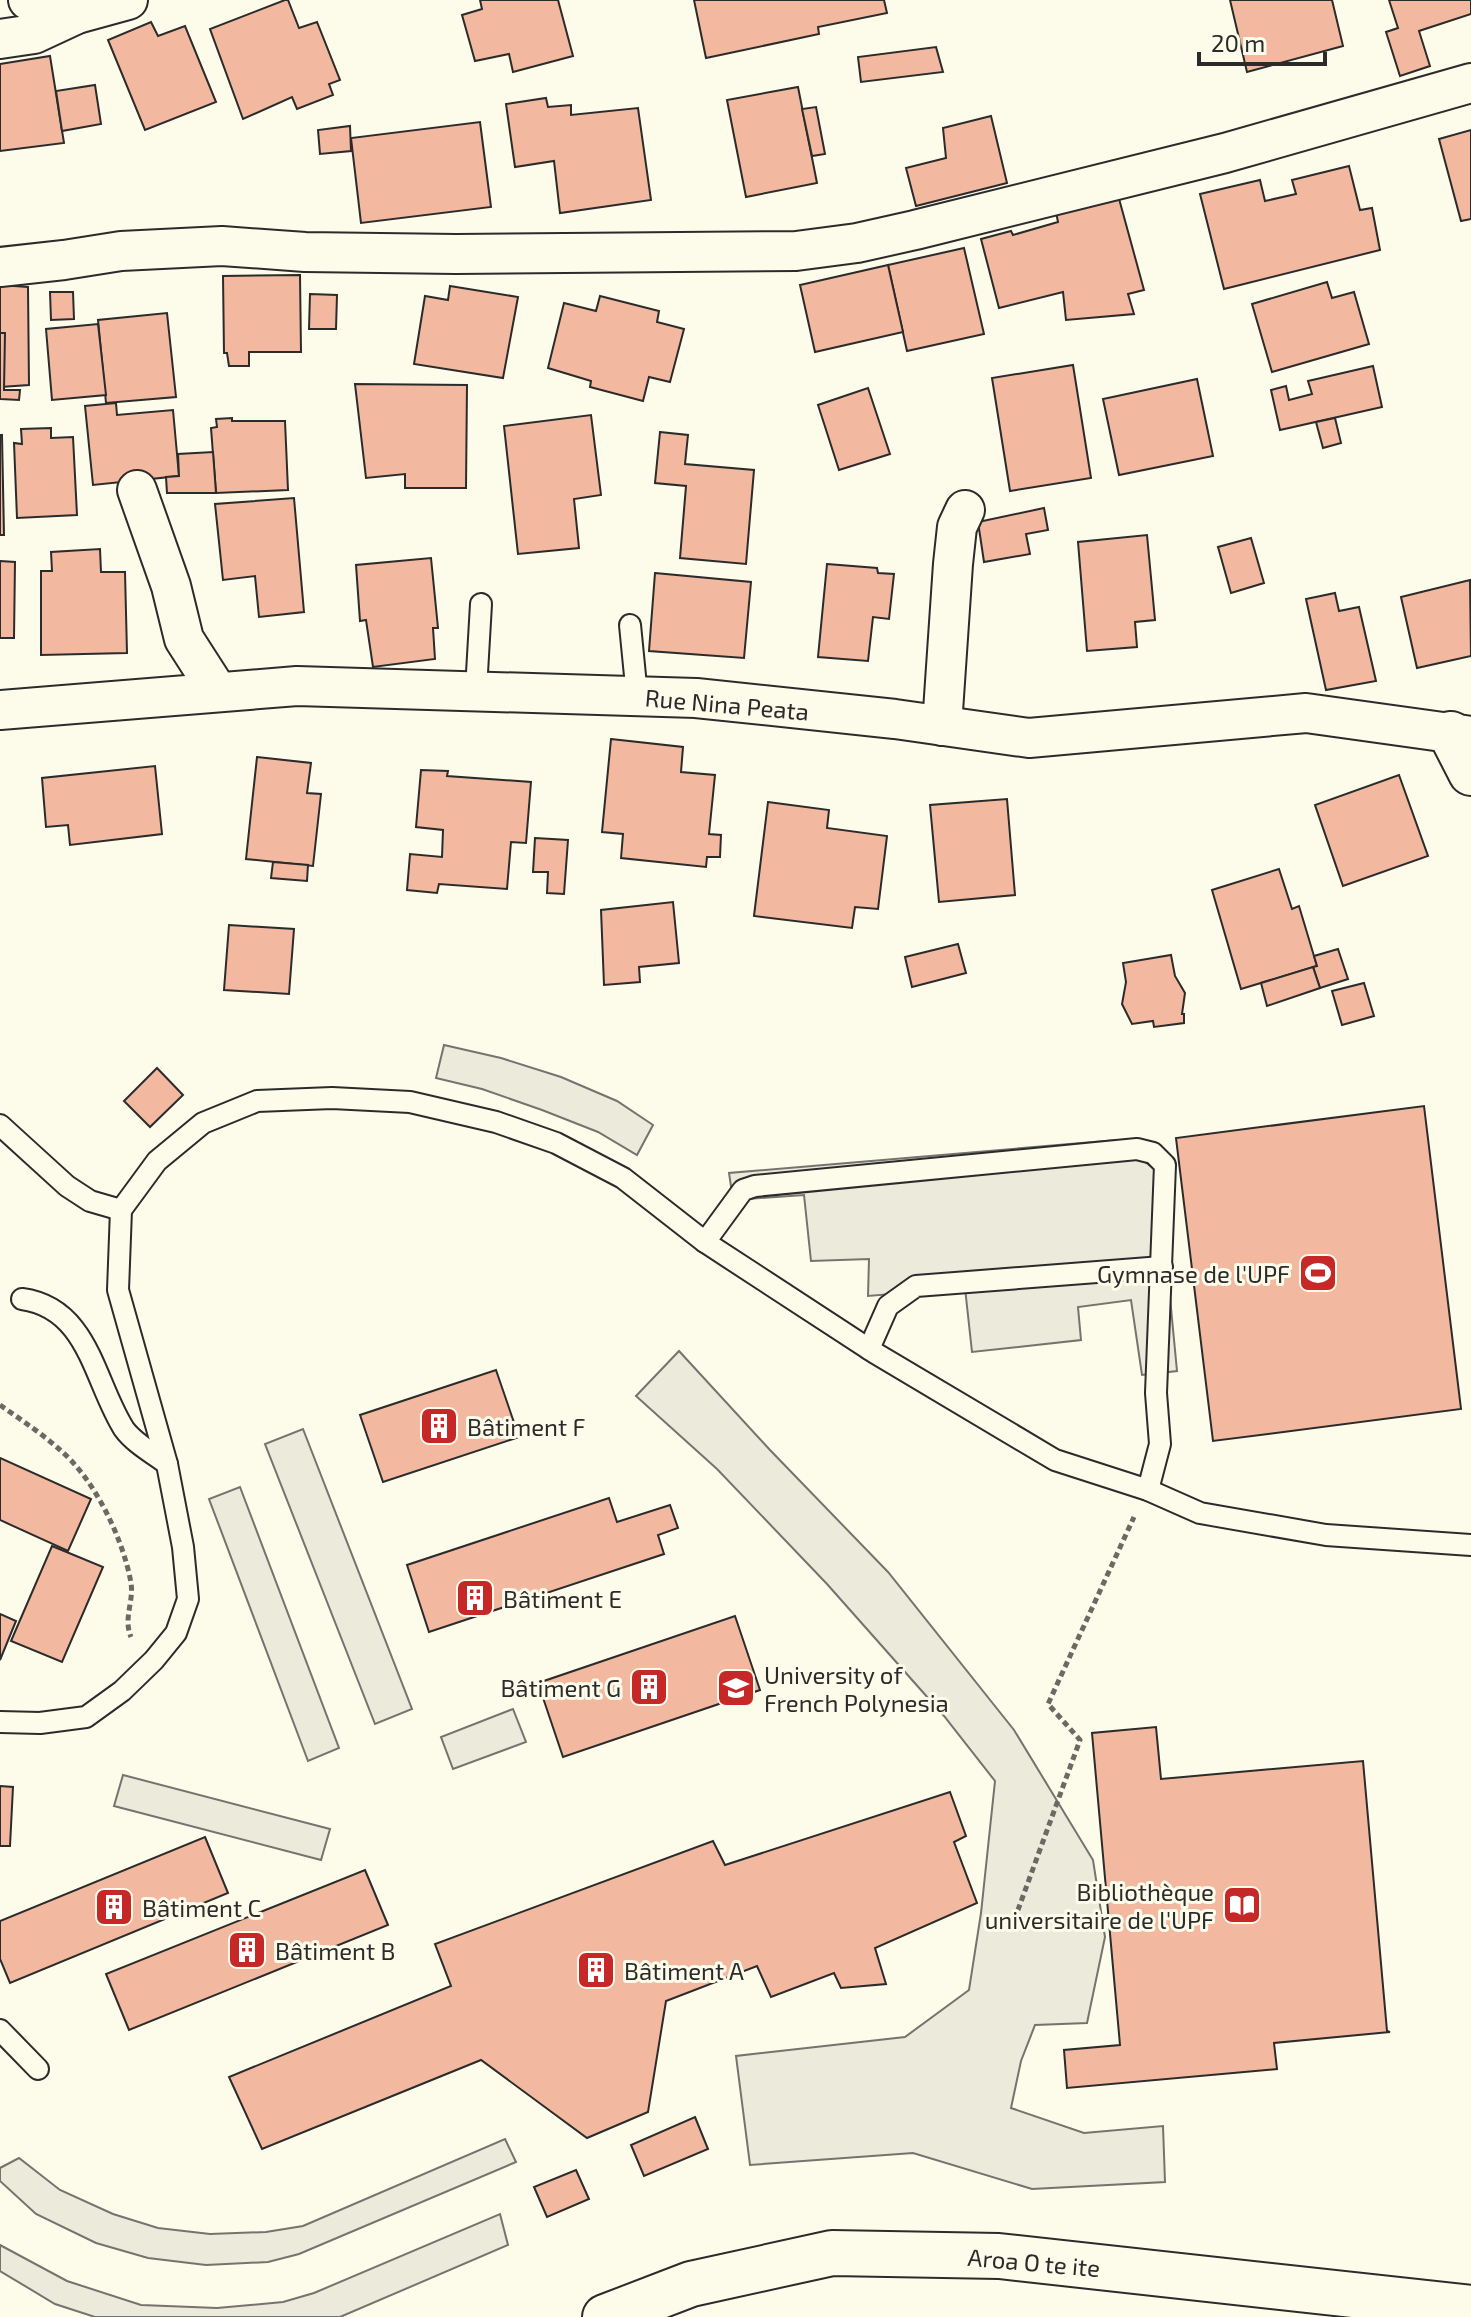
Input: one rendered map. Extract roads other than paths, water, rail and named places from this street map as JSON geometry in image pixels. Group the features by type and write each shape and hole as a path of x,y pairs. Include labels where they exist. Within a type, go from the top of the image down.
{"main road":[{"name":"Rue Nina Peata","path":"1461,735 1471,773"},
{"name":"Aroa O te ite","path":"605,2317 691,2284 832,2253 999,2256 1471,2308"}],"street":[{"path":"28,0 77,14"},
{"path":"0,39 34,34 77,14 128,0"},
{"path":"0,267 121,251 222,246 305,252 471,254 811,249 915,230 1225,153 1471,83"},
{"path":"137,490 171,586 184,639 218,692"},
{"path":"942,726 953,564 957,527 965,510"},
{"name":"Rue Nina Peata","path":"0,710 297,686 696,698 1029,738 1306,713 1461,735"}],"lane":[{"path":"476,690 481,604"},
{"path":"630,625 637,696"},
{"path":"0,1722 40,1723 86,1717 122,1691 176,1633 188,1599 183,1547 167,1464 118,1290 121,1210 157,1161 203,1123 257,1101 332,1098 410,1102 496,1122 556,1143 623,1178 705,1242 869,1349 1055,1460 1148,1490 1200,1513 1326,1535 1471,1545"},
{"path":"0,1125 67,1186 90,1201 121,1210"},
{"path":"705,1242 743,1190 755,1186 1137,1149 1153,1153 1165,1165 1156,1393 1160,1444 1148,1490"},
{"path":"869,1349 888,1306 916,1286 1162,1267"},
{"path":"22,1299 39,1301 56,1310 72,1327 127,1432 167,1464"},
{"path":"0,2030 38,2069"}],"place":[{"name":"Gymnase de l'UPF","path":"1318,1273"},
{"name":"Bâtiment F","path":"439,1426"},
{"name":"Bâtiment E","path":"475,1598"},
{"name":"Bâtiment G","path":"649,1687"},
{"name":"University of French Polynesia","path":"736,1688"},
{"name":"Bibliothèque universitaire de l'UPF","path":"1242,1905"},
{"name":"Bâtiment C","path":"114,1907"},
{"name":"Bâtiment B","path":"247,1950"},
{"name":"Bâtiment A","path":"596,1970"}]}
